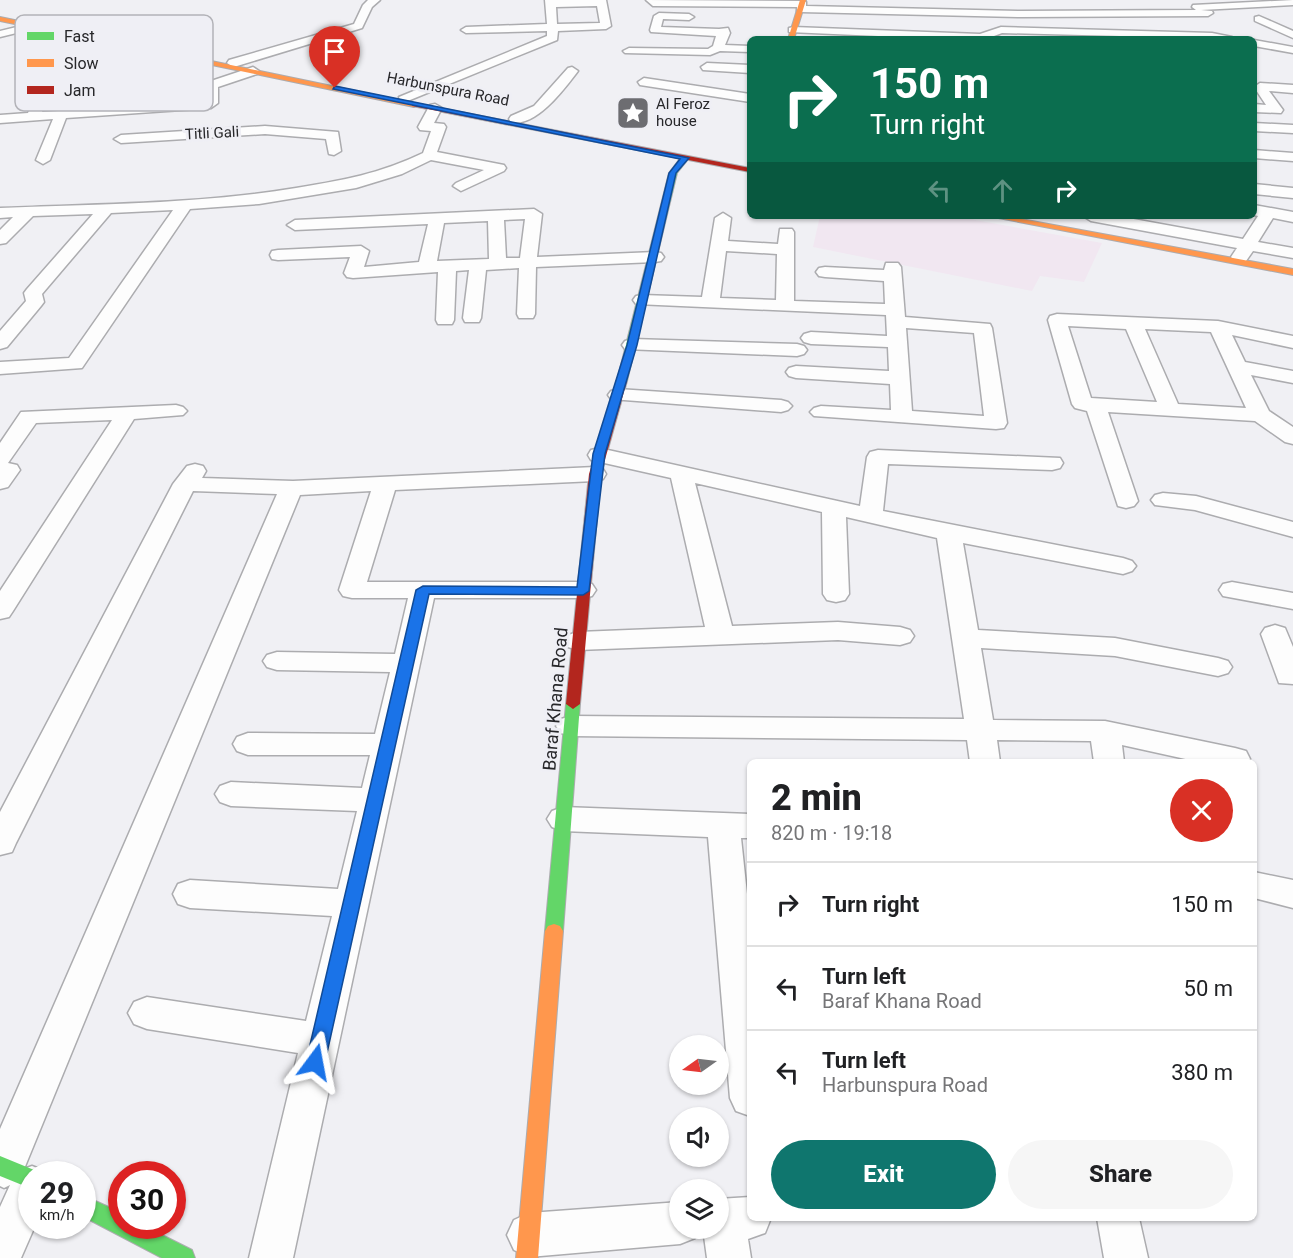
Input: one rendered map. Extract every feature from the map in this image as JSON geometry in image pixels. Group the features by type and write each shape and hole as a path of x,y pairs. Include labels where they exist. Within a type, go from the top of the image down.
{"main road":[{"name":"Harbunspura Road","path":"0,14 15,17"},
{"name":"Harbunspura Road","path":"0,19 15,22"},
{"name":"Harbunspura Road","path":"213,61 252,71 435,108 747,164"},
{"name":"Harbunspura Road","path":"213,61 516,119 685,158 747,169"},
{"name":"Baraf Khana Road","path":"528,1247 578,641 597,464 655,257 673,173 685,158"},
{"path":"1012,219 1243,251 1293,267"},
{"path":"1033,219 1293,272"},
{"path":"145,1239 171,1255"}],"street":[{"path":"229,64 358,26 368,5 375,0"},
{"path":"958,1 967,23 1046,36"},
{"path":"405,98 549,41 553,38 553,28 551,2 601,2 606,26 553,28 466,30"},
{"path":"651,2 729,2 796,17 835,36 876,33 955,36"},
{"path":"796,17 871,5 917,6 963,13 1212,15 1198,4"},
{"path":"1198,4 1290,4"},
{"path":"871,5 876,33"},
{"path":"917,6 921,33"},
{"path":"703,17 659,16 655,30 724,33"},
{"path":"718,48 724,33 725,17"},
{"path":"1245,19 1282,18"},
{"path":"1259,19 1293,35"},
{"path":"0,34 15,30"},
{"path":"984,36 1001,30 1026,33 1212,36"},
{"path":"1026,33 1242,33"},
{"path":"1257,44 1293,50"},
{"path":"629,51 710,52 718,48 747,49"},
{"path":"707,67 747,69"},
{"path":"213,85 252,71"},
{"path":"516,119 539,110 572,71"},
{"path":"644,82 747,98"},
{"path":"1259,89 1293,89"},
{"path":"1259,89 1276,110"},
{"path":"429,155 439,127 425,127 435,108"},
{"path":"1257,108 1293,111"},
{"path":"33,117 35,111"},
{"path":"0,119 126,111"},
{"name":"Titli Gali","path":"126,111 120,144 200,139 265,130 333,135 334,151"},
{"path":"43,160 61,115"},
{"path":"1257,127 1293,129"},
{"path":"265,130 266,148"},
{"path":"1257,154 1293,157"},
{"path":"0,213 185,205 259,199 356,183 397,171 429,155 499,168 461,186"},
{"path":"1243,251 1273,213 1286,201 1289,192 1257,189"},
{"path":"0,368 75,364 185,205"},
{"path":"0,343 35,302 33,293 107,208"},
{"path":"0,239 28,212"},
{"path":"295,225 534,214 528,261 526,314"},
{"path":"496,216 498,263"},
{"path":"711,302 723,218"},
{"path":"427,267 437,219"},
{"path":"1104,219 1243,251 1293,253"},
{"path":"719,246 786,240 785,304"},
{"path":"278,255 361,251 353,273 528,261 655,257"},
{"path":"472,318 478,264"},
{"path":"445,320 447,266"},
{"path":"825,272 893,271 902,417"},
{"path":"642,300 785,304 896,324 991,329 996,423 821,412"},
{"path":"1293,342 1218,327 1057,320 1082,404 1260,416 1293,437"},
{"path":"1132,323 1170,409"},
{"path":"632,345 804,344 896,324"},
{"path":"1218,327 1239,367 1260,416"},
{"path":"1239,367 1293,377"},
{"path":"796,372 899,378"},
{"path":"618,395 781,406"},
{"path":"1095,404 1126,501"},
{"path":"0,459 28,417 176,411"},
{"path":"0,611 127,413"},
{"path":"871,516 878,457 1052,463"},
{"path":"0,843 190,477 291,488 385,484 597,464 681,473 949,533 1123,566"},
{"path":"0,470 9,470 0,482"},
{"path":"681,473 721,636"},
{"path":"385,484 352,590 583,591"},
{"path":"0,1254 17,1175 291,488"},
{"path":"1163,500 1196,503 1293,530"},
{"path":"834,508 836,594"},
{"path":"949,533 985,759"},
{"path":"271,1258 423,590"},
{"path":"1233,590 1293,601"},
{"path":"578,641 838,631 900,636"},
{"path":"1275,634 1292,683"},
{"path":"966,638 1115,647 1218,667"},
{"path":"277,661 407,663"},
{"path":"571,726 1105,731 1195,756 1235,759"},
{"path":"1105,731 1109,759"},
{"path":"248,744 388,745"},
{"path":"231,794 375,800"},
{"path":"563,819 737,825 747,1035"},
{"path":"1257,886 1293,894"},
{"path":"190,894 352,903"},
{"path":"147,1013 320,1040"},
{"path":"1119,1221 1126,1258"},
{"path":"528,1247 669,1225"}],"shaded area":[{"path":"819,219 970,219 1102,243 1084,282 1040,276 1032,291 813,247"}],"traffic: fast":[{"path":"622,381 673,173 685,158"},
{"path":"554,931 573,704"},
{"path":"0,1166 18,1173"},
{"path":"96,1212 108,1218"},
{"path":"148,1239 184,1258"}],"traffic: slow":[{"path":"792,36 803,0"},
{"path":"0,19 15,22"},
{"path":"213,63 414,105"},
{"path":"1008,219 1293,272"},
{"path":"527,1258 554,931"}],"traffic: jam":[{"path":"414,105 747,169"},
{"path":"573,704 595,474 622,381"}],"place":[{"name":"Al Feroz house","path":"633,113"}],"route":[{"path":"315,1062 423,590 583,591 599,454 632,345 655,257 673,173 685,158 335,88"}]}
